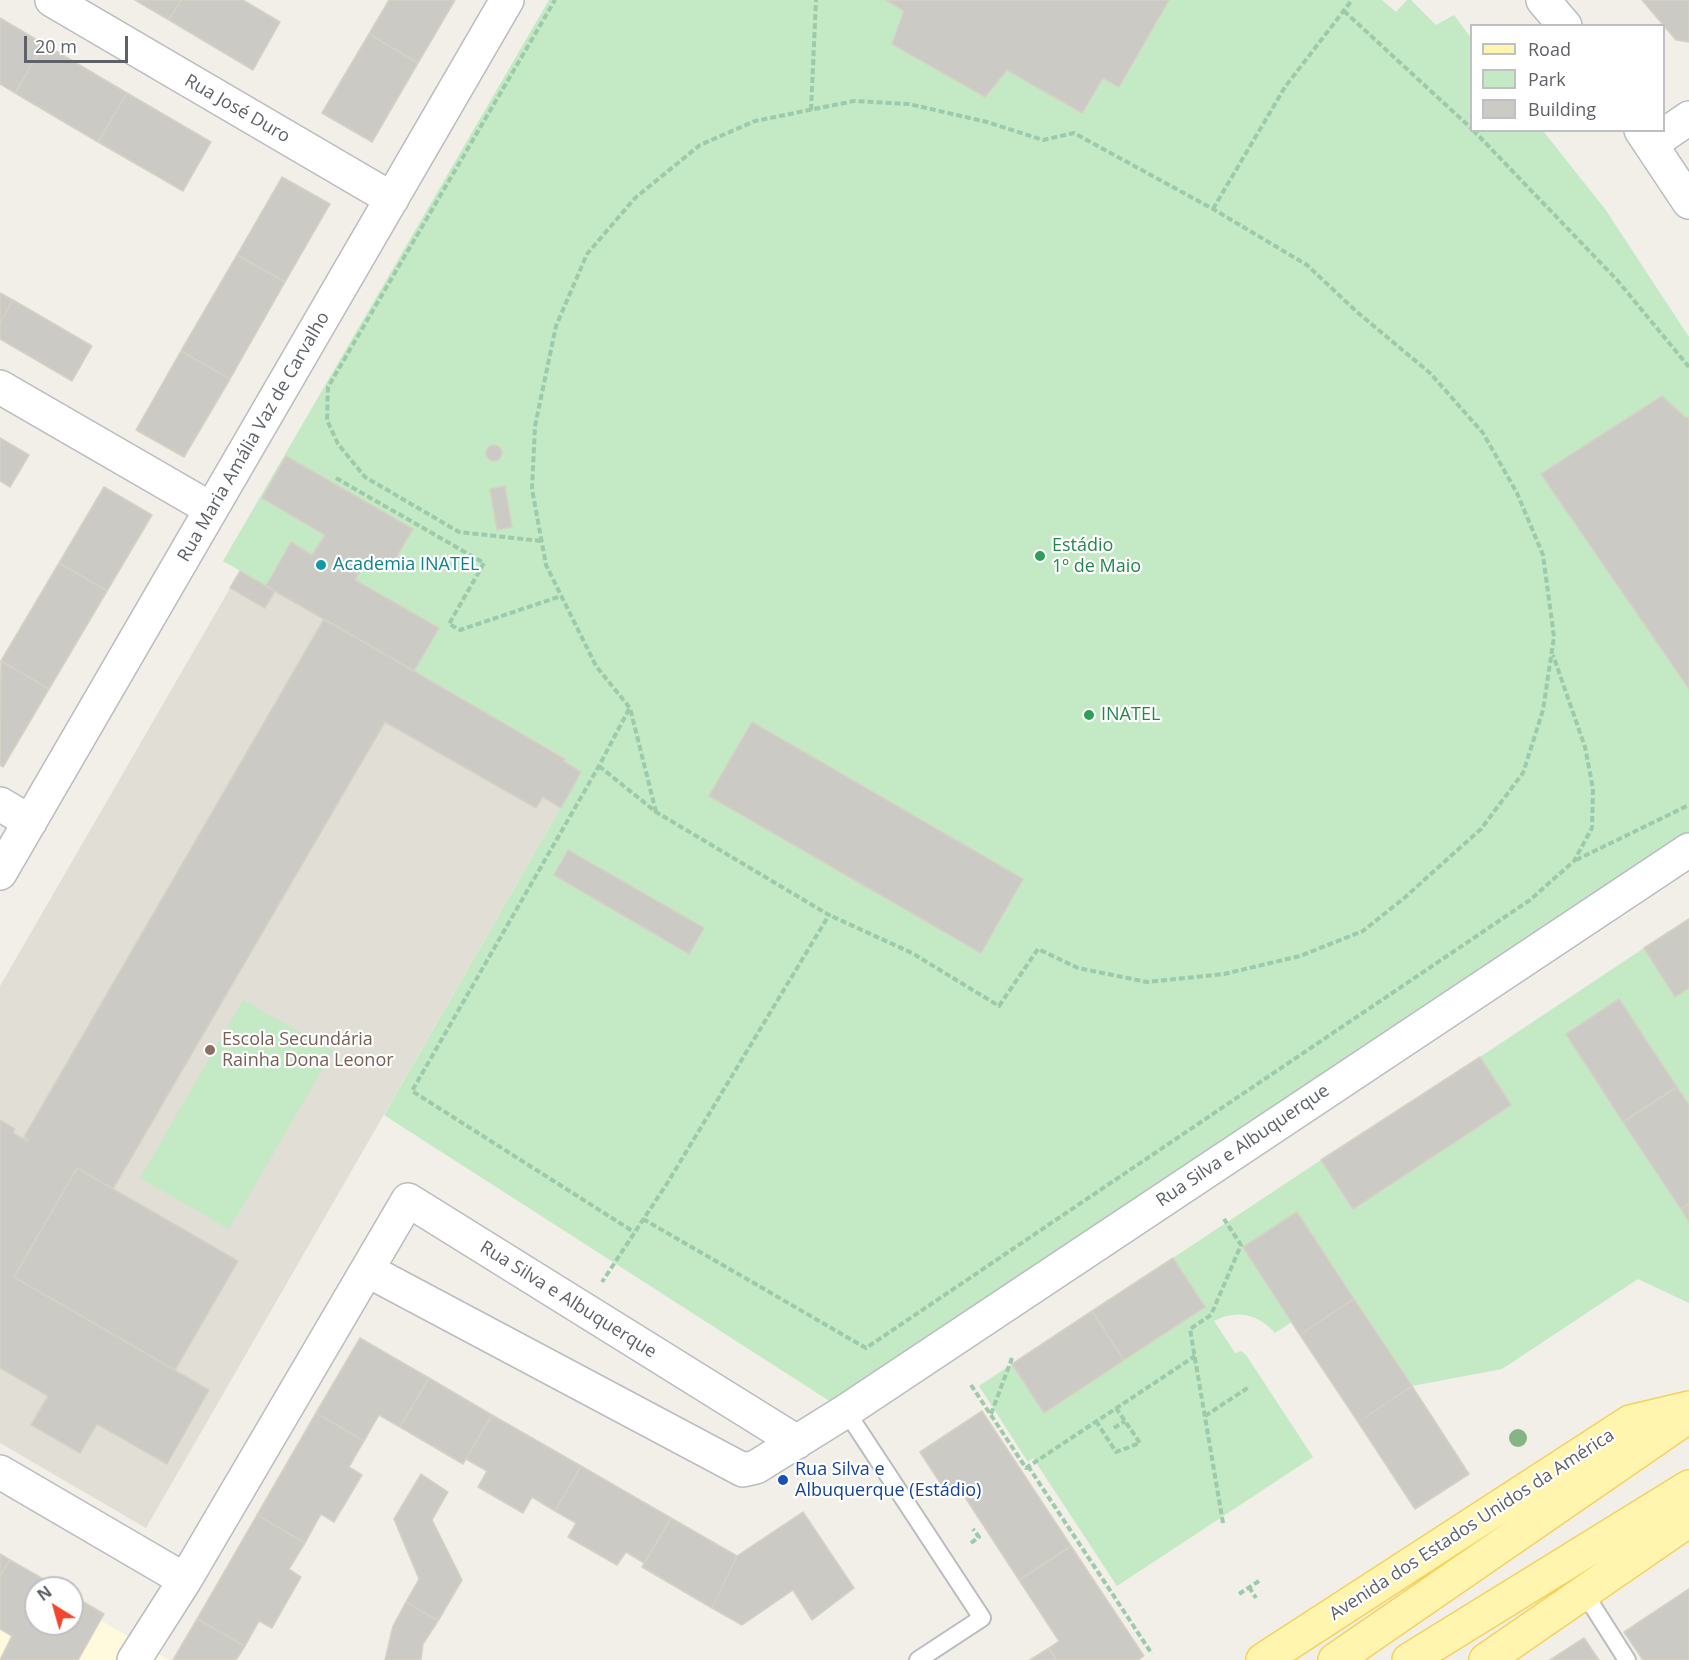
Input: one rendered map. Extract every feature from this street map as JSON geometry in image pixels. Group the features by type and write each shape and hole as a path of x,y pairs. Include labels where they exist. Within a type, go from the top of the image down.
{"main road":[{"name":"Avenida dos Estados Unidos da América","path":"1263,1660 1630,1422 1689,1408"},
{"name":"Avenida dos Estados Unidos da América","path":"1335,1660 1689,1416"},
{"path":"1409,1660 1689,1487"},
{"path":"1491,1659 1689,1521"}],"street":[{"name":"Rua José Duro","path":"52,0 392,199"},
{"name":"Rua Maria Amália Vaz de Carvalho","path":"0,873 507,0"},
{"path":"1544,0 1563,24"},
{"path":"1665,129 1689,118"},
{"path":"1646,137 1689,202"},
{"path":"0,387 211,509"},
{"path":"0,804 30,822"},
{"name":"Rua Silva e Albuquerque","path":"367,1270 743,1470 756,1467 846,1411 1689,850"},
{"name":"Rua Silva e Albuquerque","path":"134,1660 185,1580 408,1200 797,1442"},
{"path":"0,1472 185,1580"}],"lane":[{"path":"846,1411 982,1618 918,1660"},
{"path":"1585,1594 1627,1660"}],"path":[{"path":"541,542 459,532 365,477 338,444 327,420 328,387 555,0"},
{"path":"811,110 816,0"},
{"path":"1212,209 1286,87 1352,0"},
{"path":"1344,11 1470,128"},
{"path":"599,766 656,812 830,915 912,953 999,1005 1038,950 1078,968 1147,982 1224,974 1300,956 1363,931 1403,899 1481,829 1523,773 1543,710 1554,637 1543,555 1517,493 1483,433 1430,373 1357,312 1307,265 1212,209 1074,133 1043,140 987,122 909,104 854,100 755,121 700,145 635,198 587,254 556,326 535,426 532,489 546,565 596,666 630,708 656,812"},
{"path":"1474,132 1617,280 1689,367"},
{"path":"336,478 484,563 449,624 460,630 561,596"},
{"path":"1552,654 1585,747 1593,789 1592,828 1574,861"},
{"path":"630,708 412,1091 634,1232"},
{"path":"643,1219 866,1348 1530,900 1574,861 1689,806"},
{"path":"600,1286 668,1182 830,915"},
{"path":"1223,1523 1190,1329 1211,1315 1241,1245 1224,1219"},
{"path":"1028,1466 1195,1356"},
{"path":"991,1415 1012,1358"},
{"path":"971,1384 1152,1654"},
{"path":"1205,1416 1249,1387"},
{"path":"1096,1421 1116,1452 1140,1443 1116,1408"},
{"path":"1114,1428 1125,1421"},
{"path":"971,1543 979,1537 973,1529"},
{"path":"1239,1594 1260,1581"},
{"path":"1249,1587 1256,1598"}],"shaded area":[{"name":"Escola Secundária Rainha Dona Leonor","path":"240,571 565,758 564,761 581,772 146,1528 0,1443 0,986"},
{"path":"0,1562 24,1579 24,1636 84,1636 84,1611 169,1660 0,1660"}],"green space":[{"name":"INATEL","path":"549,0 1382,0 1396,12 1407,0 1411,0 1436,25 1454,15 1470,37 1470,132 1544,132 1605,209 1689,337 1689,835 831,1402 384,1115 581,772 563,761 565,758 223,561"},
{"path":"1644,948 1675,997 1689,988 1689,1105 1619,999 1566,1034 1689,1222 1689,1303 1638,1279 1502,1369 1412,1386 1297,1212 1243,1247 1292,1322 1275,1333 1262,1321 1247,1315 1231,1315 1214,1321 1235,1353 1241,1351 1246,1355 1313,1457 1117,1586 1033,1458 1028,1462 979,1386 1012,1364 1044,1412 1173,1258 1321,1160 1353,1209 1511,1105 1480,1057"},
{"path":"243,1000 333,1051 229,1229 140,1178"}],"building":[{"path":"135,0 181,0 169,20"},
{"path":"181,0 243,0 280,22 253,70 169,20"},
{"path":"389,0 455,0 418,63 369,34"},
{"path":"886,0 1169,0 1119,87 1103,78 1082,113 1007,70 985,97 892,44 904,11"},
{"path":"1642,0 1689,0 1689,42 1676,40 1665,24 1662,24"},
{"path":"0,18 44,44 15,93 0,84"},
{"path":"369,34 418,63 372,142 322,113"},
{"path":"44,44 127,93 98,142 15,93"},
{"path":"127,93 211,142 183,191 98,142"},
{"path":"282,177 330,204 285,282 237,255"},
{"path":"237,255 285,282 230,379 181,351"},
{"path":"0,293 13,300 0,323"},
{"path":"13,300 92,346 72,381 0,339 0,323"},
{"path":"181,351 230,379 184,457 136,430"},
{"path":"1662,396 1689,418 1689,689 1541,474"},
{"path":"0,438 29,455 10,487 0,481"},
{"path":"491,445 497,445 502,453 500,459 491,461 486,456 486,450"},
{"name":"Academia INATEL","path":"286,456 413,529 388,571 367,559 355,580 439,628 414,671 266,586 291,542 312,555 325,535 262,498"},
{"path":"505,486 512,527 497,530 490,489"},
{"path":"104,487 152,515 107,591 59,563"},
{"path":"59,563 107,591 49,689 1,661"},
{"path":"240,571 275,591 265,608 230,588"},
{"path":"324,619 565,759 563,761 581,772 561,808 543,797 536,808 385,722 113,1189 77,1168 14,1277 209,1390 167,1464 97,1424 80,1453 31,1425 48,1396 0,1368 0,1120 15,1129 13,1133 28,1140 24,1137"},
{"path":"1,661 49,689 3,767 0,765"},
{"path":"752,722 1023,879 981,953 709,796"},
{"path":"568,850 704,928 689,954 554,875"},
{"path":"1689,919 1689,988 1675,997 1644,948"},
{"path":"1619,999 1677,1087 1623,1122 1566,1034"},
{"path":"1480,1057 1511,1105 1353,1209 1321,1160"},
{"path":"1677,1087 1689,1105 1689,1204 1681,1209 1623,1122"},
{"path":"77,1168 238,1261 175,1370 14,1277"},
{"path":"1689,1204 1689,1222 1681,1209"},
{"path":"1297,1212 1354,1299 1300,1335 1243,1247"},
{"path":"1173,1258 1205,1307 1124,1360 1092,1311"},
{"path":"1354,1299 1412,1386 1358,1422 1300,1335"},
{"path":"1092,1311 1124,1360 1044,1413 1012,1364"},
{"path":"360,1338 429,1378 400,1427 379,1415 364,1441 316,1413"},
{"path":"429,1378 492,1415 463,1464 400,1427"},
{"path":"1412,1386 1469,1474 1415,1509 1358,1422"},
{"path":"982,1411 1071,1546 1019,1580 959,1488 948,1495 920,1452"},
{"path":"316,1413 364,1441 349,1467 362,1475 334,1522 321,1514 305,1543 257,1515"},
{"path":"492,1415 581,1466 555,1511 532,1497 523,1513 478,1487 487,1471 466,1459"},
{"path":"581,1466 671,1518 644,1563 626,1552 617,1565 568,1537 576,1523 555,1511"},
{"path":"421,1474 448,1492 432,1520 462,1580 438,1621 406,1602 419,1579 394,1519"},
{"path":"803,1512 854,1588 812,1620 793,1590 742,1625 712,1608 737,1556"},
{"path":"257,1515 305,1543 289,1569 301,1577 272,1628 259,1621 245,1646 197,1619"},
{"path":"671,1518 737,1556 712,1608 642,1567"},
{"path":"1071,1546 1144,1656 1138,1660 1056,1660 1049,1648 1059,1641 1019,1580"},
{"path":"0,1554 10,1560 0,1576"},
{"path":"10,1560 38,1576 24,1576 24,1636 84,1636 84,1602 104,1614 78,1660 0,1660 12,1636 0,1629 0,1576"},
{"path":"1689,1589 1689,1660 1643,1660 1624,1632"},
{"path":"406,1602 438,1621 423,1644 421,1660 385,1660 393,1626"},
{"path":"197,1619 245,1646 236,1660 173,1660"},
{"path":"1584,1638 1599,1660 1550,1660"},
{"path":"1049,1648 1056,1660 1030,1660"}],"place":[{"name":"Estádio 1º de Maio","path":"1040,556"},
{"name":"Academia INATEL","path":"321,565"},
{"name":"INATEL","path":"1089,715"},
{"name":"Escola Secundária Rainha Dona Leonor","path":"210,1050"},
{"name":"Rua Silva e Albuquerque (Estádio)","path":"783,1480"}]}
